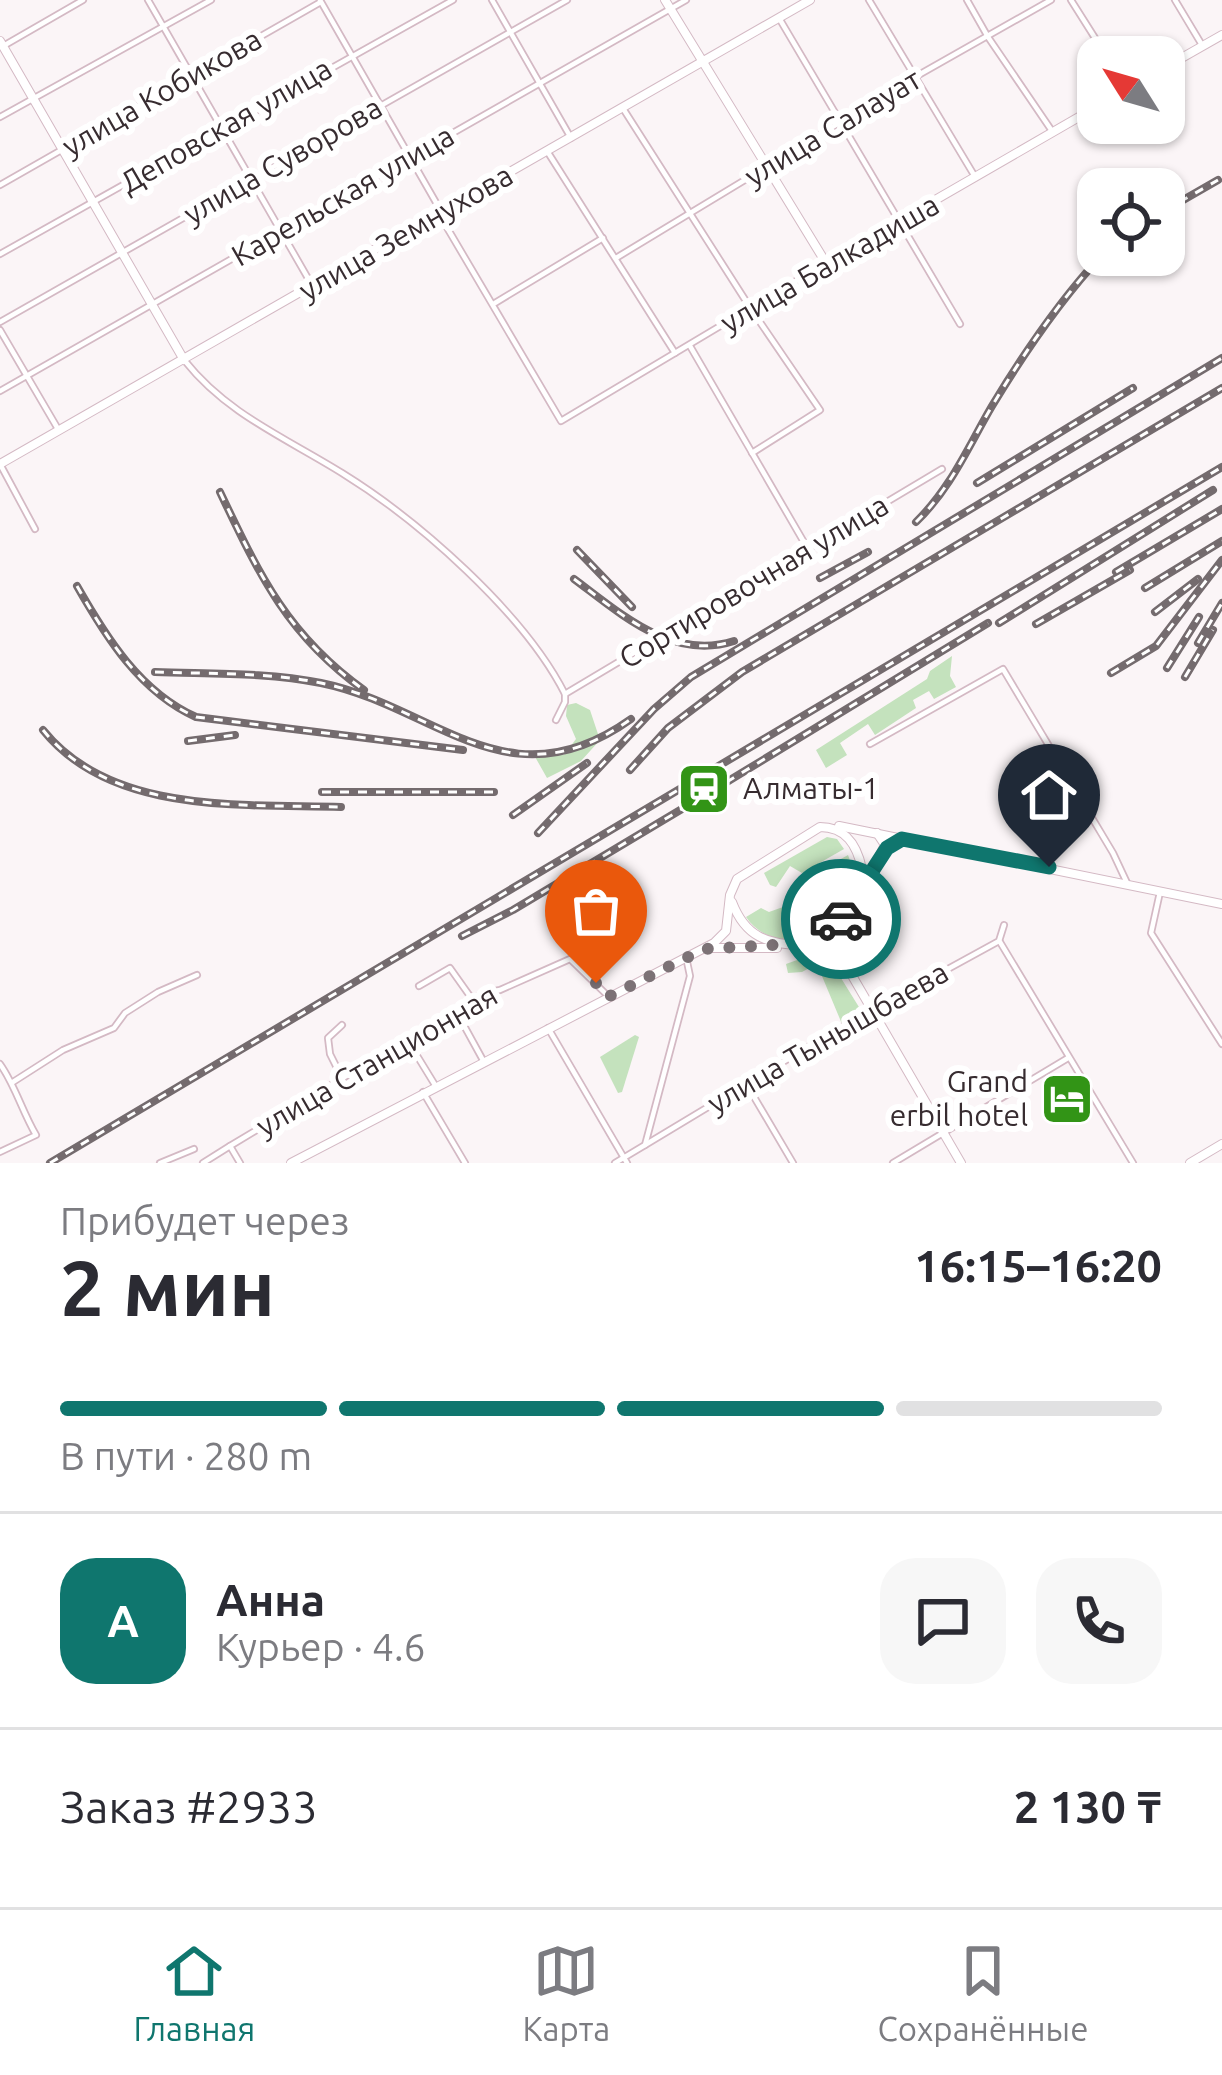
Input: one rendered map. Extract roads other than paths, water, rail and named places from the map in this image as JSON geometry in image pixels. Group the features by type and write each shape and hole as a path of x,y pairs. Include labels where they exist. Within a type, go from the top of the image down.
{"street":[{"path":"83,0 1,44 184,359 219,400 371,491 499,604 565,694 556,720"},
{"path":"148,0 313,287"},
{"path":"0,117 211,0"},
{"path":"322,0 493,305 603,238"},
{"name":"улица Кобикова","path":"0,185 322,0"},
{"name":"Деповская улица","path":"0,254 453,0"},
{"path":"492,0 571,138"},
{"name":"улица Суворова","path":"0,322 566,0"},
{"path":"665,0 826,262"},
{"name":"Карельская улица","path":"0,391 686,0"},
{"name":"улица Земнухова","path":"0,464 810,0"},
{"path":"869,0 976,178"},
{"path":"967,0 1052,131"},
{"name":"улица Салауат","path":"616,258 1051,0"},
{"path":"1071,0 1094,36"},
{"path":"1175,0 1202,45"},
{"path":"779,18 960,324"},
{"path":"1185,55 1222,35"},
{"path":"623,108 820,410 752,453"},
{"name":"улица Балкадиша","path":"493,305 561,421 1077,117"},
{"path":"547,152 675,353"},
{"path":"0,330 59,430"},
{"path":"689,346 805,544 784,564"},
{"path":"0,464 35,529"},
{"name":"Сортировочная улица","path":"565,694 942,469"},
{"path":"870,744 997,670 1008,672 1128,885"},
{"path":"820,827 841,831 858,853 862,875 842,939 843,960"},
{"path":"291,1163 704,949 726,932 730,895 742,874 820,827 876,832 1222,904"},
{"path":"704,949 793,946 823,937 851,907 878,860 885,845 876,832"},
{"path":"878,860 892,843 910,839"},
{"path":"1161,891 1151,933 1222,1044"},
{"path":"730,895 737,915 754,934 828,951 843,960 961,1163"},
{"path":"1004,925 999,941 1133,1163"},
{"name":"улица Тынышбаева","path":"626,1160 746,1084 999,941"},
{"path":"645,1145 690,976 686,957"},
{"name":"улица Станционная","path":"203,1163 472,999 572,960 608,997"},
{"path":"419,986 450,968 472,999"},
{"path":"13,1082 63,1050 114,1028 125,1013 158,992 197,975"},
{"path":"456,1011 484,1062"},
{"path":"342,1025 328,1038 342,1078"},
{"path":"548,1028 626,1160 615,1163"},
{"path":"416,1054 436,1086"},
{"path":"893,1163 1068,1058"},
{"path":"0,1064 36,1135 0,1152"},
{"path":"746,1084 793,1163"},
{"path":"423,1092 465,1163"},
{"path":"1190,1163 1222,1144"},
{"path":"230,1146 240,1163"},
{"path":"160,1163 194,1149"}],"railway":[{"path":"1185,199 1218,180"},
{"path":"916,522 949,481 1030,347 1084,276"},
{"path":"538,833 654,709 691,677 1222,358"},
{"path":"977,483 1133,388"},
{"path":"630,770 668,728 742,672 1222,388"},
{"path":"50,1163 1222,467"},
{"path":"999,623 1213,490"},
{"path":"220,492 262,576 295,625 364,690"},
{"path":"1116,572 1222,509"},
{"path":"1145,588 1222,541"},
{"path":"577,550 632,607"},
{"path":"820,578 868,552"},
{"path":"1111,673 1156,646 1222,560"},
{"path":"1036,624 1130,570"},
{"path":"574,579 648,631 689,645 734,641"},
{"path":"1155,612 1198,579"},
{"path":"77,586 141,678 196,717 463,750"},
{"path":"1198,643 1222,603"},
{"path":"1167,668 1199,617"},
{"path":"462,936 513,910 988,623"},
{"path":"1185,677 1213,630"},
{"path":"155,672 259,675 321,683 362,695 473,743 509,752 547,754 587,744 631,719"},
{"path":"43,730 71,758 141,791 222,804 341,807"},
{"path":"188,741 235,735"},
{"path":"513,815 587,763"},
{"path":"322,792 494,792"}],"place":[{"name":"Алматы-1","path":"704,789"},
{"name":"Grand erbil hotel","path":"1067,1099"}]}
